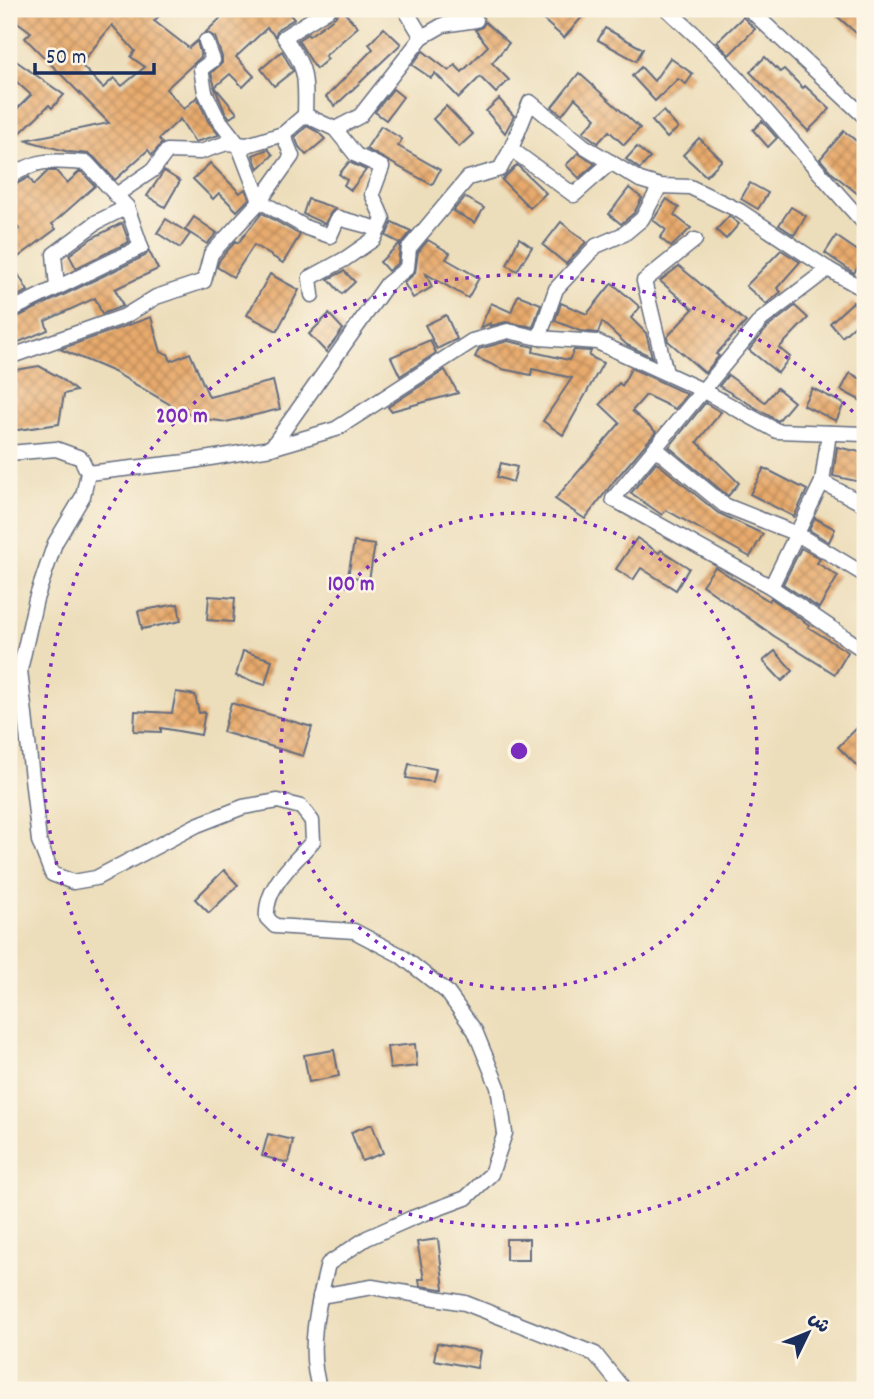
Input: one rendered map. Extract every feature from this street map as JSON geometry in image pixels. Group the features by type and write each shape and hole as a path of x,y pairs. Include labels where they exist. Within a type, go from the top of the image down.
{"street":[{"path":"116,195 153,170 167,151 200,152 227,143 247,145 283,134 305,115 306,82 300,58 284,37 329,9"},
{"path":"405,9 422,37"},
{"path":"667,9 721,60 794,142 814,169 865,223"},
{"path":"749,9 865,117"},
{"path":"335,129 359,116 422,37 443,25 476,20"},
{"path":"206,41 213,60 201,69 205,92 217,117 237,144 260,201 307,228 330,236 338,218 379,229"},
{"path":"271,448 387,284 407,268 408,248 468,178 500,169 530,102 584,146 640,180 660,186 690,187 740,211 865,290"},
{"path":"305,115 335,129 356,155 382,167 372,194 383,219 374,239 310,278 312,295"},
{"path":"9,357 125,316 156,297 204,281 211,254 260,201 292,156 283,134"},
{"path":"511,149 574,195 611,162"},
{"path":"9,178 44,160 87,163 127,207 141,247 9,311"},
{"path":"539,338 556,289 596,246 624,234 642,219 660,186"},
{"path":"57,287 54,254 97,222 127,207"},
{"path":"666,373 644,281 695,240"},
{"path":"828,269 761,320 613,499 771,587 865,652"},
{"path":"88,473 186,462 271,448 336,429 472,341 508,331 539,338 597,342 702,390 777,431 865,434"},
{"path":"771,587 822,482 829,433"},
{"path":"655,448 724,505 797,534 865,575"},
{"path":"9,453 56,449 81,458 88,473 83,496 51,554 36,598 20,670 38,841 52,874 73,882 96,878 197,825 243,807 278,801 301,807 312,821 313,841 279,880 266,904 267,918 275,926 354,931 400,955 447,992 475,1031 498,1087 505,1133 491,1174 466,1198 367,1238 328,1264 316,1312 314,1374 320,1390"},
{"path":"822,482 865,505"},
{"path":"320,1296 372,1287 464,1303 595,1354 624,1390"}],"building":[{"path":"9,9 166,9 154,21 189,48 197,41 201,57 166,89 184,109 197,97 208,121 219,135 195,142 180,119 159,139 162,143 152,155 148,150 115,180 89,154 69,152 25,140 109,123 25,38 31,32 9,16","holes":["112,25 135,51 131,57 145,67 122,86 114,78 103,88 82,66 85,63 83,61"]},
{"path":"230,9 285,9 294,19 278,29 275,36 267,28 236,57 254,76 243,87 230,74 215,87 211,73 222,63 222,57 215,37 206,32"},
{"path":"341,9 358,27 325,56 328,59 316,69 298,40 307,34 309,36 335,17"},
{"path":"531,9 589,9 564,38"},
{"path":"829,9 865,9 865,41"},
{"path":"743,17 755,29 729,55 717,42"},
{"path":"485,22 509,43 492,63 509,80 496,93 480,77 459,98 435,73 431,78 412,65 423,51 449,71 455,65 462,72 488,46 475,30"},
{"path":"384,28 401,44 335,106 326,97 373,49 369,44"},
{"path":"605,28 643,49 636,61 598,40"},
{"path":"282,51 293,71 274,86 261,69"},
{"path":"9,56 64,95 52,108 49,105 15,138 9,132 9,117 31,95 9,75"},
{"path":"765,57 780,72 784,69 830,109 808,131 750,72"},
{"path":"670,58 693,74 686,84 678,79 655,101 632,76 641,67 654,81"},
{"path":"579,73 640,128 624,145 609,131 598,143 583,132 596,118 575,98 562,115 552,107"},
{"path":"214,86 237,113 230,118 225,112"},
{"path":"393,89 403,97 386,120 375,112"},
{"path":"499,99 514,116 505,133 486,111"},
{"path":"446,106 473,134 459,147 433,119"},
{"path":"663,111 678,128 667,138 652,121"},
{"path":"762,121 777,138 768,147 753,130"},
{"path":"307,126 325,139 306,155 295,137"},
{"path":"381,126 402,139 398,146 440,170 432,185 366,149"},
{"path":"844,131 865,148 865,186 858,194 832,173 820,159"},
{"path":"699,138 722,160 706,176 683,155"},
{"path":"637,147 650,158 640,169 626,159"},
{"path":"268,149 273,155 258,169 253,155"},
{"path":"578,153 595,164 579,178 566,165"},
{"path":"349,162 366,170 351,190 344,185 347,180 339,174"},
{"path":"210,163 240,193 245,189 249,199 237,211 219,193 213,199 193,179"},
{"path":"517,165 546,193 530,208 502,180"},
{"path":"48,171 56,171 67,183 82,172 95,186 52,224 56,229 9,264 9,236 19,229 9,215 9,188 29,177 34,185"},
{"path":"164,171 180,181 165,207 147,196"},
{"path":"750,183 768,193 758,209 741,199"},
{"path":"629,188 642,198 634,213 621,224 609,214"},
{"path":"465,197 484,208 475,223 453,211"},
{"path":"308,199 335,208 325,224 303,214"},
{"path":"667,199 679,208 674,215 691,228 671,247 660,238 666,230 653,220"},
{"path":"791,207 806,216 794,235 779,225"},
{"path":"262,213 300,235 283,263 254,245 233,277 217,267 220,259 236,241 238,243"},
{"path":"729,216 739,224 726,239 716,230"},
{"path":"194,217 217,233 207,244 185,230"},
{"path":"166,219 190,234 180,248 157,233"},
{"path":"392,222 411,231 400,246 398,263 388,271 380,262 400,243 386,236"},
{"path":"561,222 586,242 566,264 543,245"},
{"path":"122,223 129,242 76,268 69,255 92,238"},
{"path":"836,236 865,256 854,273 825,253"},
{"path":"519,238 532,247 517,271 507,265"},
{"path":"428,240 450,253 446,259 479,278 468,298 426,274 432,287 413,298 404,283 415,273 418,252"},
{"path":"781,250 800,262 777,288 781,292 766,304 746,286"},
{"path":"149,251 158,269 115,289 123,306 102,314 95,298 45,321 48,330 9,346 9,321 145,256"},
{"path":"679,266 746,322 716,354 719,356 705,373 668,341 667,337 693,309 660,281"},
{"path":"344,271 355,282 342,294 328,279"},
{"path":"18,274 28,291 9,300 9,279"},
{"path":"270,274 299,290 277,331 247,315"},
{"path":"612,283 640,307 631,318 646,333 652,357 627,345 602,322 598,333 580,331 555,321 561,303 587,314"},
{"path":"518,295 541,304 533,327 506,322 490,326 491,323 480,328 491,303 511,312"},
{"path":"853,302 865,316 842,337 830,323"},
{"path":"795,306 808,318 779,348 790,357 778,373 749,350 768,327"},
{"path":"329,314 343,329 326,352 309,334"},
{"path":"446,315 457,339 437,349 425,325"},
{"path":"151,317 161,352 168,354 171,361 190,353 209,397 273,381 280,409 226,422 199,418 114,372 60,349"},
{"path":"430,340 436,353 400,376 391,357"},
{"path":"508,341 534,347 533,352 569,360 574,350 591,351 589,356 603,363 563,435 543,421 572,378 532,369 531,375 502,369 475,357 479,349"},
{"path":"39,366 76,391 64,394 59,424 18,430 9,428 9,371"},
{"path":"631,368 687,394 675,409 646,395 632,411 656,432 585,519 555,499 620,423 600,404 619,383 622,386"},
{"path":"445,370 458,393 391,411 388,407"},
{"path":"850,373 865,381 865,403 841,390"},
{"path":"728,375 765,402 777,388 794,402 778,421 719,386"},
{"path":"812,388 844,404 836,421 803,405"},
{"path":"705,403 721,412 697,442 739,483 728,496 669,447"},
{"path":"837,447 865,453 865,483 833,476"},
{"path":"656,462 718,513 763,534 750,557 666,510 662,515 631,493"},
{"path":"501,463 517,467 513,482 497,477"},
{"path":"764,468 807,490 794,517 750,494"},
{"path":"815,518 835,529 829,542 809,530"},
{"path":"637,538 689,568 676,590 641,568 633,580 616,569"},
{"path":"354,542 375,545 369,580 348,576"},
{"path":"801,548 820,559 817,563 838,576 819,608 783,584"},
{"path":"715,567 769,601 771,598 809,625 808,627 848,652 835,674 774,636 702,585"},
{"path":"209,596 235,598 233,622 207,620"},
{"path":"178,604 181,621 142,629 138,611"},
{"path":"243,651 272,660 265,685 236,676"},
{"path":"775,651 793,671 782,681 763,661"},
{"path":"176,692 195,695 199,713 205,712 201,735 161,728 161,732 134,731 135,711 172,713"},
{"path":"231,703 312,727 303,756 223,732"},
{"path":"865,720 865,774 838,747"},
{"path":"409,764 436,769 433,782 406,778"},
{"path":"224,870 238,885 209,913 195,899"},
{"path":"415,1044 417,1066 390,1069 387,1047"},
{"path":"334,1050 339,1076 309,1082 304,1055"},
{"path":"372,1124 383,1153 362,1161 351,1132"},
{"path":"268,1134 293,1140 288,1163 262,1156"},
{"path":"438,1239 444,1289 420,1286 419,1279 424,1279 417,1242"},
{"path":"506,1239 529,1239 529,1260 506,1260"},
{"path":"437,1343 480,1351 477,1368 434,1360"}]}
